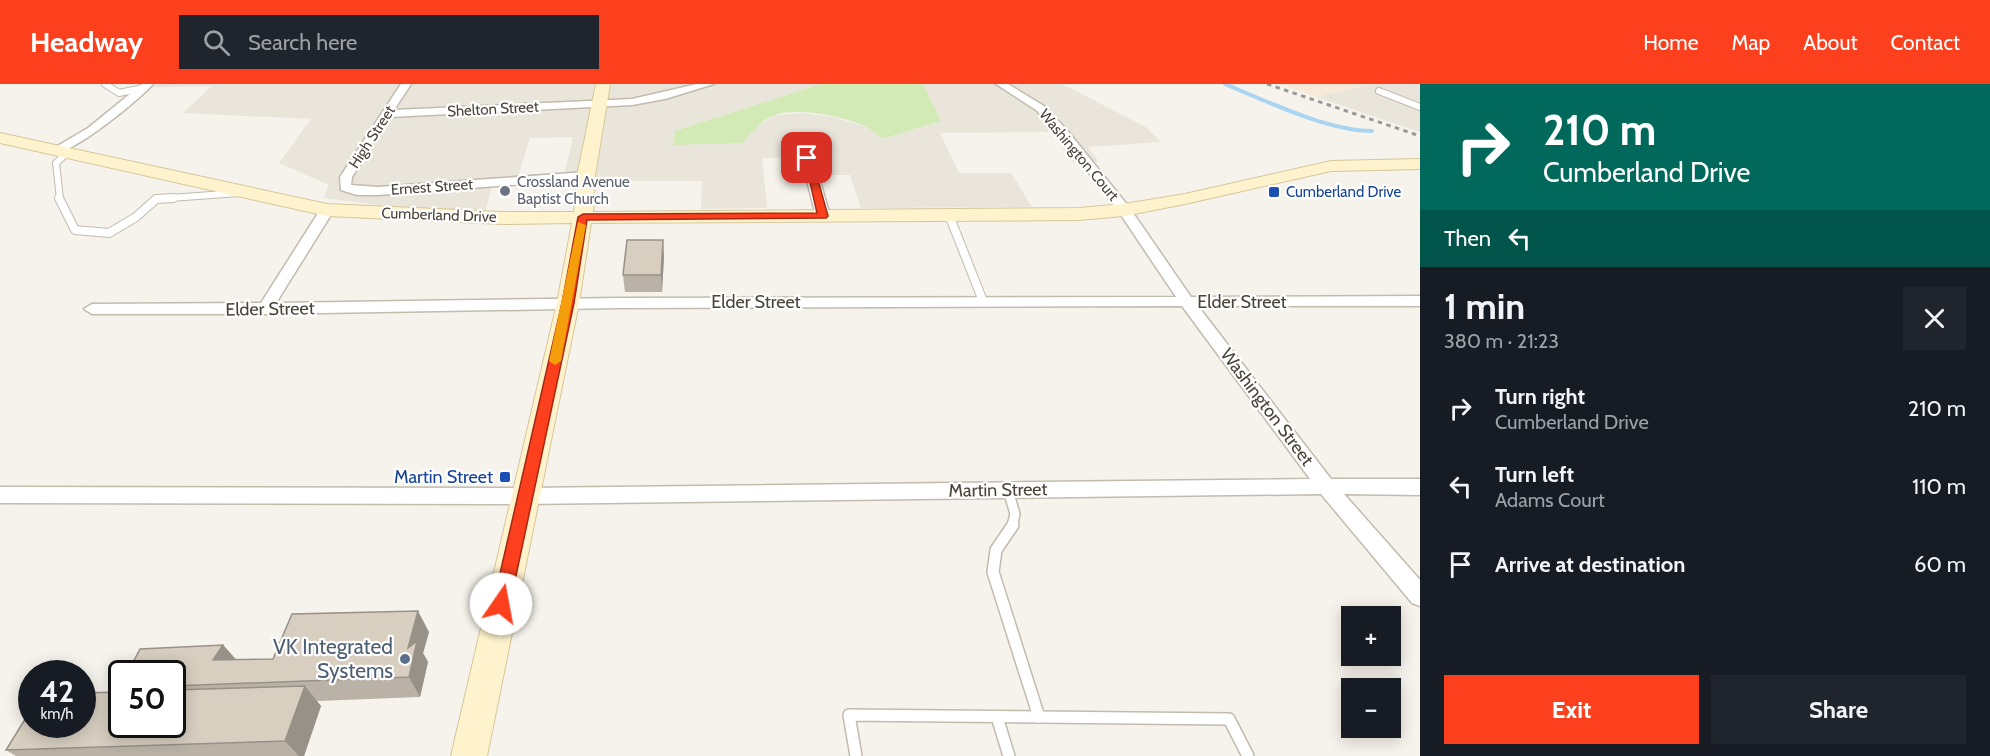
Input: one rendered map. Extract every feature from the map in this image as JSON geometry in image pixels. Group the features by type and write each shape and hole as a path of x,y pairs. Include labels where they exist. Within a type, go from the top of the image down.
{"main road":[{"path":"469,756 568,303 583,217 586,176 603,84"},
{"name":"Cumberland Drive","path":"0,138 327,210 443,216 1079,214 1124,210 1185,199 1331,166 1420,164"}],"street":[{"name":"High Street","path":"350,190 345,187 346,177 406,84"},
{"name":"Shelton Street","path":"387,114 598,105 662,97 708,84"},
{"name":"Washington Court","path":"1001,84 1026,98 1052,119 1124,210"},
{"path":"63,151 145,86"},
{"path":"815,140 811,142 806,153 823,216"},
{"name":"Ernest Street","path":"350,190 378,191 586,176"},
{"path":"265,309 327,210"},
{"name":"Washington Street","path":"1124,210 1187,302 1326,486 1420,596"},
{"name":"Elder Street","path":"92,309 265,309 568,303 1420,301"},
{"name":"Martin Street","path":"0,495 525,496 1326,486 1420,487"}],"lane":[{"path":"105,84 119,93 145,86"},
{"path":"1379,91 1420,107"},
{"path":"63,151 56,163 55,183 64,216 75,230 108,233 136,217 156,199 248,192"},
{"path":"949,215 983,301"},
{"path":"1008,490 1015,511 1015,521 993,553 993,572 1039,717"},
{"path":"856,756 849,715 1229,720 1248,756"},
{"path":"997,717 1009,756"}],"shaded area":[{"path":"141,84 821,84 675,131 674,145 752,130 775,115 803,113 833,117 867,127 884,139 941,121 923,84 1062,84 1146,127 1161,142 1088,147 1099,162 1073,162 1051,132 940,133 959,173 1011,173 1032,207 861,208 850,175 821,175 816,157 762,158 767,208 701,209 702,181 607,181 565,172 573,137 530,138 518,176 494,178 485,213 395,207 323,198 329,185 279,163 311,119 183,113 212,86 136,88"},
{"path":"1280,84 1372,84 1316,97"},
{"path":"1372,84 1420,84 1420,132 1316,97"}],"green space":[{"path":"821,84 923,84 941,121 883,139 868,128 848,120 822,114 784,113 766,120 743,143 673,145 675,131"}],"building":[{"path":"627,240 663,240 661,275 623,275"},
{"path":"418,611 408,648 417,641 409,677 186,685 186,660 134,660 140,649 223,645 213,660 273,659 292,614"},
{"path":"305,686 285,741 6,750 18,731 18,738 96,738 96,693 108,692 108,738 186,738 186,690"}],"waterway":[{"path":"1225,84 1317,121 1355,130 1372,131"}],"railway":[{"path":"1267,84 1420,136"}],"slow traffic":[{"path":"555,361 568,303 581,225"}],"place":[{"name":"Crossland Avenue Baptist Church","path":"505,191"},
{"name":"Cumberland Drive","path":"1274,192"},
{"name":"Martin Street","path":"505,477"},
{"name":"VK Integrated Systems","path":"405,659"}],"route":[{"path":"501,604 568,303 583,217 823,216 807,158"}]}
